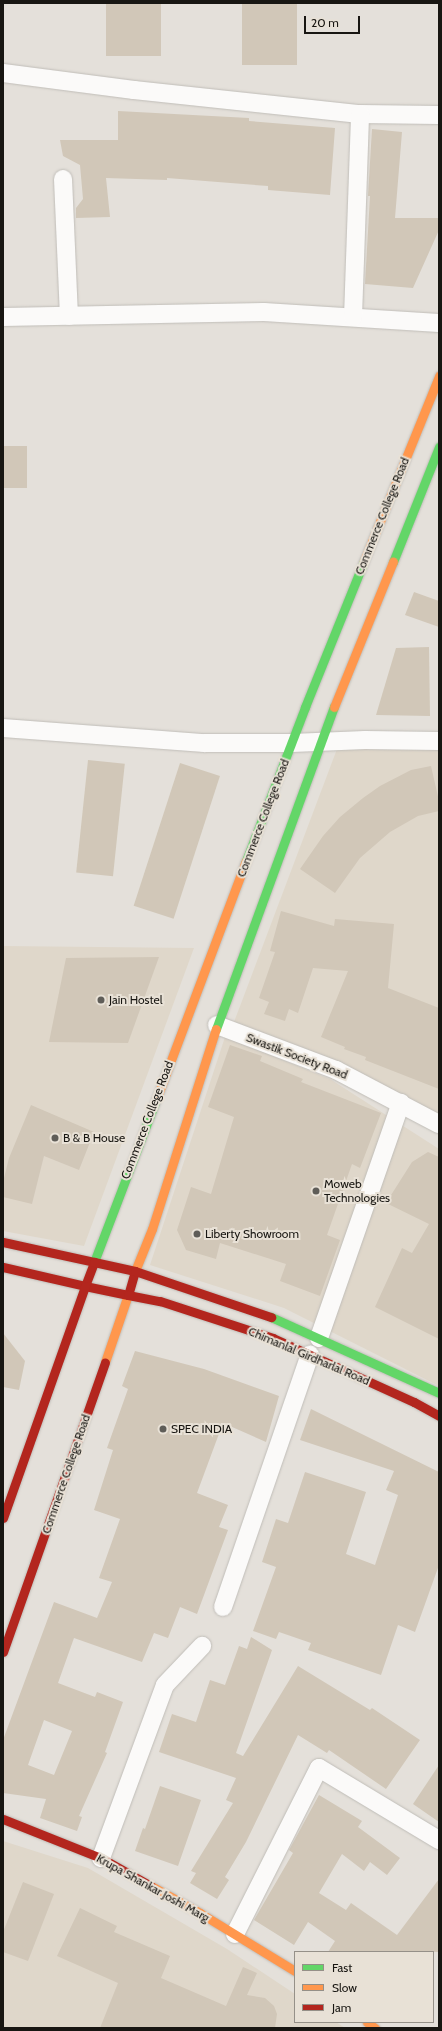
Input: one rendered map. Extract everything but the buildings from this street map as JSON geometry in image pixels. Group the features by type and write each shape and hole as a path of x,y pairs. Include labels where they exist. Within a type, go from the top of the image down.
{"main road":[{"name":"Commerce College Road","path":"85,1286 292,743 304,707 439,376"},
{"path":"135,1271 152,1229 217,1026 331,714 437,457"},
{"path":"3,1242 94,1262"},
{"name":"Chimanlal Girdharlal Road","path":"94,1262 135,1271 280,1320 439,1393"},
{"path":"3,1267 85,1286 3,1518"},
{"name":"Commerce College Road","path":"3,1652 128,1295 135,1271"},
{"name":"Chimanlal Girdharlal Road","path":"85,1286 160,1301 265,1336 414,1402 439,1416"},
{"name":"Krupa Shankar Joshi Marg","path":"3,1819 101,1858 294,1969"}],"street":[{"path":"3,73 134,90 360,114 439,115"},
{"path":"353,317 360,114"},
{"path":"63,180 69,316"},
{"path":"3,317 264,312 439,323"},
{"path":"3,728 204,743 292,743 365,740 439,741"},
{"name":"Swastik Society Road","path":"217,1026 336,1070 439,1124"},
{"path":"319,1338 401,1103"},
{"path":"224,1607 310,1355"},
{"path":"101,1858 165,1685 202,1646"},
{"path":"235,1934 319,1768 439,1840"}],"shaded area":[{"path":"337,749 439,750 439,1123 234,1022"},
{"path":"3,946 194,948 84,1246 3,1231"},
{"path":"225,1037 330,1079 439,1149 439,1386 284,1308 150,1265"},
{"path":"3,1841 88,1868 227,1949 294,1993 294,2023 338,2023 345,2028 3,2028"}],"traffic: fast":[{"path":"393,562 439,447"},
{"path":"246,861 305,707 364,561"},
{"path":"216,1029 334,707"},
{"path":"94,1262 156,1100"},
{"path":"271,1317 439,1393"}],"traffic: slow":[{"path":"364,561 439,376"},
{"path":"334,707 393,562"},
{"path":"156,1100 246,861"},
{"path":"135,1271 152,1229 216,1029"},
{"path":"105,1362 128,1295"},
{"path":"151,1886 200,1913 294,1970"},
{"path":"368,2023 375,2028"}],"traffic: jam":[{"path":"3,1242 94,1262"},
{"path":"135,1271 128,1295 85,1286 94,1262 135,1271 271,1317"},
{"path":"3,1267 85,1286"},
{"path":"3,1518 85,1286"},
{"path":"128,1295 160,1301 273,1338 414,1402 439,1416"},
{"path":"3,1652 105,1362"},
{"path":"3,1819 101,1858 151,1886"}],"place":[{"name":"Jain Hostel","path":"101,1000"},
{"name":"B & B House","path":"55,1138"},
{"name":"Moweb Technologies","path":"316,1191"},
{"name":"Liberty Showroom","path":"197,1234"},
{"name":"SPEC INDIA","path":"163,1429"}]}
